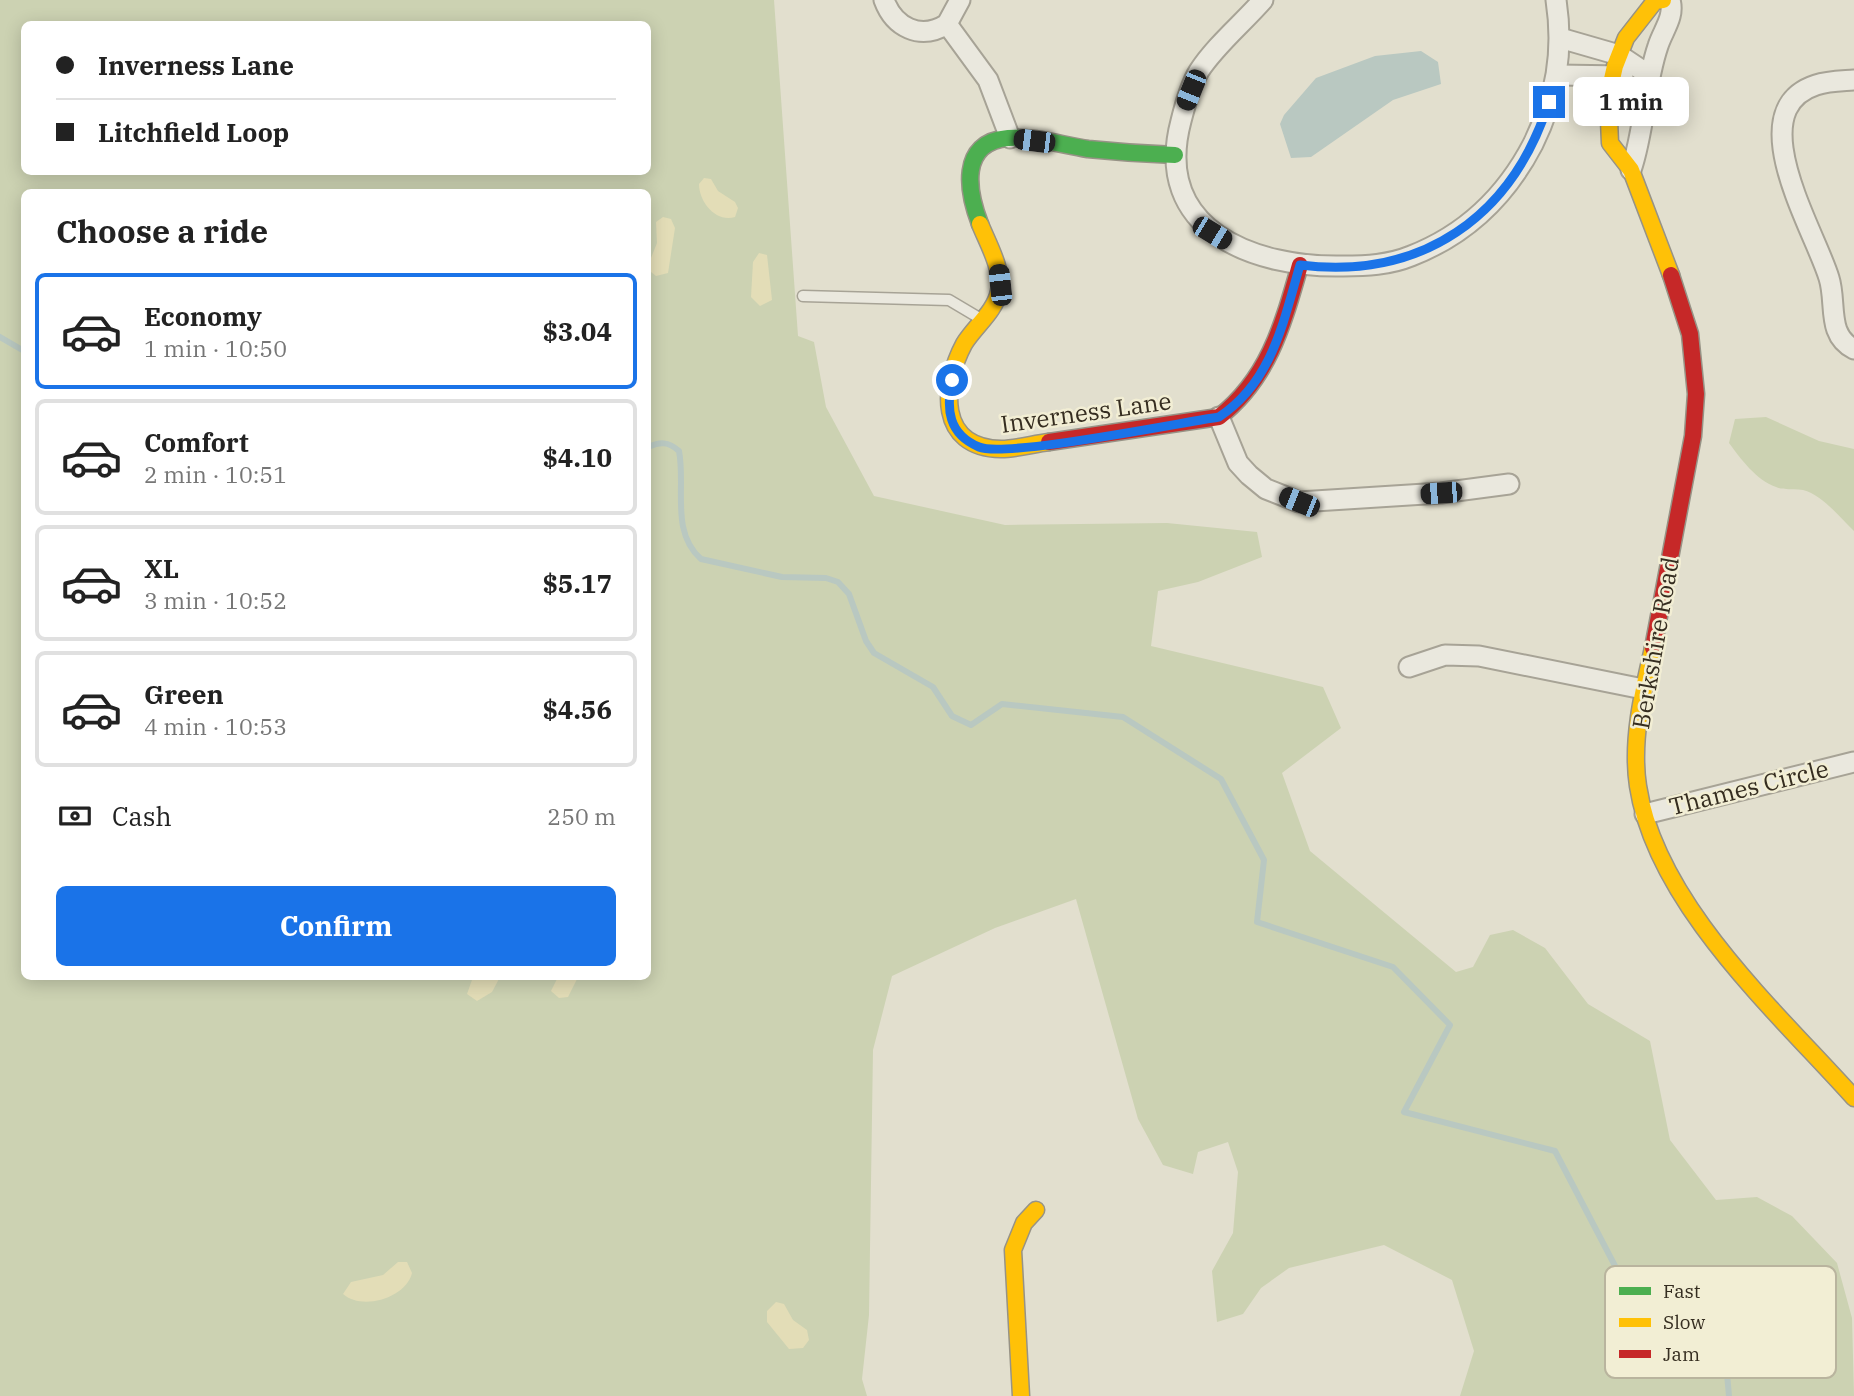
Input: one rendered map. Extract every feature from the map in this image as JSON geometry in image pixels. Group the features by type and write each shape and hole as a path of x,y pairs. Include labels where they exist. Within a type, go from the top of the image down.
{"street":[{"path":"884,0 894,19 903,27 928,31 947,24 960,0"},
{"path":"1263,0 1212,53 1198,74 1184,107 1175,155 1183,193 1212,233 1248,253 1300,265 1389,263 1455,234 1492,203 1522,164 1541,128 1558,75 1560,38 1556,0"},
{"name":"Berkshire Road","path":"1663,0 1655,1 1626,38 1608,97 1610,142 1631,170 1679,295 1695,368 1693,436 1663,603 1643,689 1637,758 1638,786 1645,814 1666,870 1701,925 1854,1098"},
{"path":"1631,170 1642,138 1649,75 1674,11 1670,0"},
{"path":"947,24 988,80 1010,138 1103,151 1175,155"},
{"path":"1560,38 1619,55 1649,75"},
{"path":"1558,75 1649,75"},
{"path":"1854,80 1817,85 1804,91 1795,98 1784,114 1783,130 1789,178 1829,276 1834,298 1835,330 1842,343 1854,349"},
{"name":"Inverness Lane","path":"1010,138 990,144 979,153 968,178 968,193 998,267 1000,285 995,305 981,319 956,360 948,400 950,418 956,431 982,448 1040,444 1219,417"},
{"path":"1300,265 1267,366 1237,405 1219,417 1238,463 1249,475 1266,489 1299,502 1441,493 1509,484"},
{"path":"1409,667 1445,655 1479,656 1643,689"},
{"name":"Thames Circle","path":"1645,814 1854,762"},
{"path":"1021,1396 1013,1250 1024,1223 1036,1210"}],"lane":[{"path":"803,296 949,300 981,319"}],"green space":[{"path":"0,0 774,0 798,336 814,342 826,407 874,496 1005,525 1167,523 1257,532 1262,557 1198,582 1158,591 1151,646 1323,687 1341,728 1282,773 1310,851 1456,972 1473,967 1490,935 1513,930 1545,948 1588,1004 1650,1041 1670,1140 1716,1200 1757,1197 1792,1216 1837,1263 1852,1318 1854,1396 1460,1396 1474,1351 1452,1280 1384,1245 1289,1268 1261,1288 1243,1314 1217,1322 1212,1271 1233,1233 1238,1172 1228,1142 1198,1152 1193,1174 1163,1165 1138,1119 1076,899 995,928 892,976 873,1050 869,1315 862,1379 867,1396 0,1396"},
{"path":"1766,417 1819,441 1854,449 1854,531 1831,508 1810,493 1769,484 1756,474 1729,443 1735,419"}],"sand":[{"path":"704,178 711,179 718,191 735,202 738,208 735,217 721,217 705,204 699,184"},
{"path":"663,217 671,219 675,228 668,273 656,276 651,272 651,258 657,243 656,222"},
{"path":"759,253 767,255 772,300 760,306 751,297 753,262"},
{"path":"472,980 498,980 492,992 477,1001 467,994"},
{"path":"556,980 576,980 568,997 559,998 551,991"},
{"path":"398,1262 407,1262 412,1273 408,1282 393,1295 361,1301 343,1294 351,1282 383,1275"},
{"path":"776,1302 784,1304 793,1320 807,1330 809,1340 803,1348 789,1349 767,1322 767,1311"}],"shaded area":[{"path":"1421,51 1438,62 1441,84 1393,100 1311,157 1291,158 1280,124 1284,115 1316,78 1375,56"}],"waterway":[{"path":"0,337 21,349"},
{"path":"651,446 664,443 679,451 682,522 691,548 701,559 782,577 826,578 838,582 849,594 866,641 874,653 933,687 952,716 971,725 1002,704 1123,717 1221,779 1264,860 1257,922 1393,967 1450,1025 1404,1112 1555,1151 1615,1266"},
{"path":"1727,1378 1729,1396"}],"traffic: fast":[{"path":"980,224 972,198 971,171 974,159 981,149 992,142 1008,138 1028,138 1088,149 1175,155"}],"traffic: slow":[{"path":"1663,0 1655,1 1626,38 1615,66 1608,97 1610,143 1631,170 1671,275"},
{"path":"980,224 997,265 999,291 993,306 968,337 957,360 949,395 950,411 955,426 965,438 980,446 1007,449 1049,442"},
{"path":"1653,648 1639,716 1636,752 1638,786 1649,830 1669,872 1694,914 1724,954 1854,1098"},
{"path":"1021,1396 1013,1250 1024,1223 1036,1210"}],"traffic: jam":[{"path":"1049,442 1219,417 1236,402 1262,367 1280,329 1300,265"},
{"path":"1653,648 1693,436 1696,394 1690,334 1671,275"}],"route":[{"path":"952,380 948,400 950,418 956,431 966,441 982,448 1001,449 1053,443 1219,417 1237,405 1267,366 1300,265 1362,266 1389,263 1410,257 1455,234 1478,216 1505,188 1522,164 1541,128 1549,102"}]}
